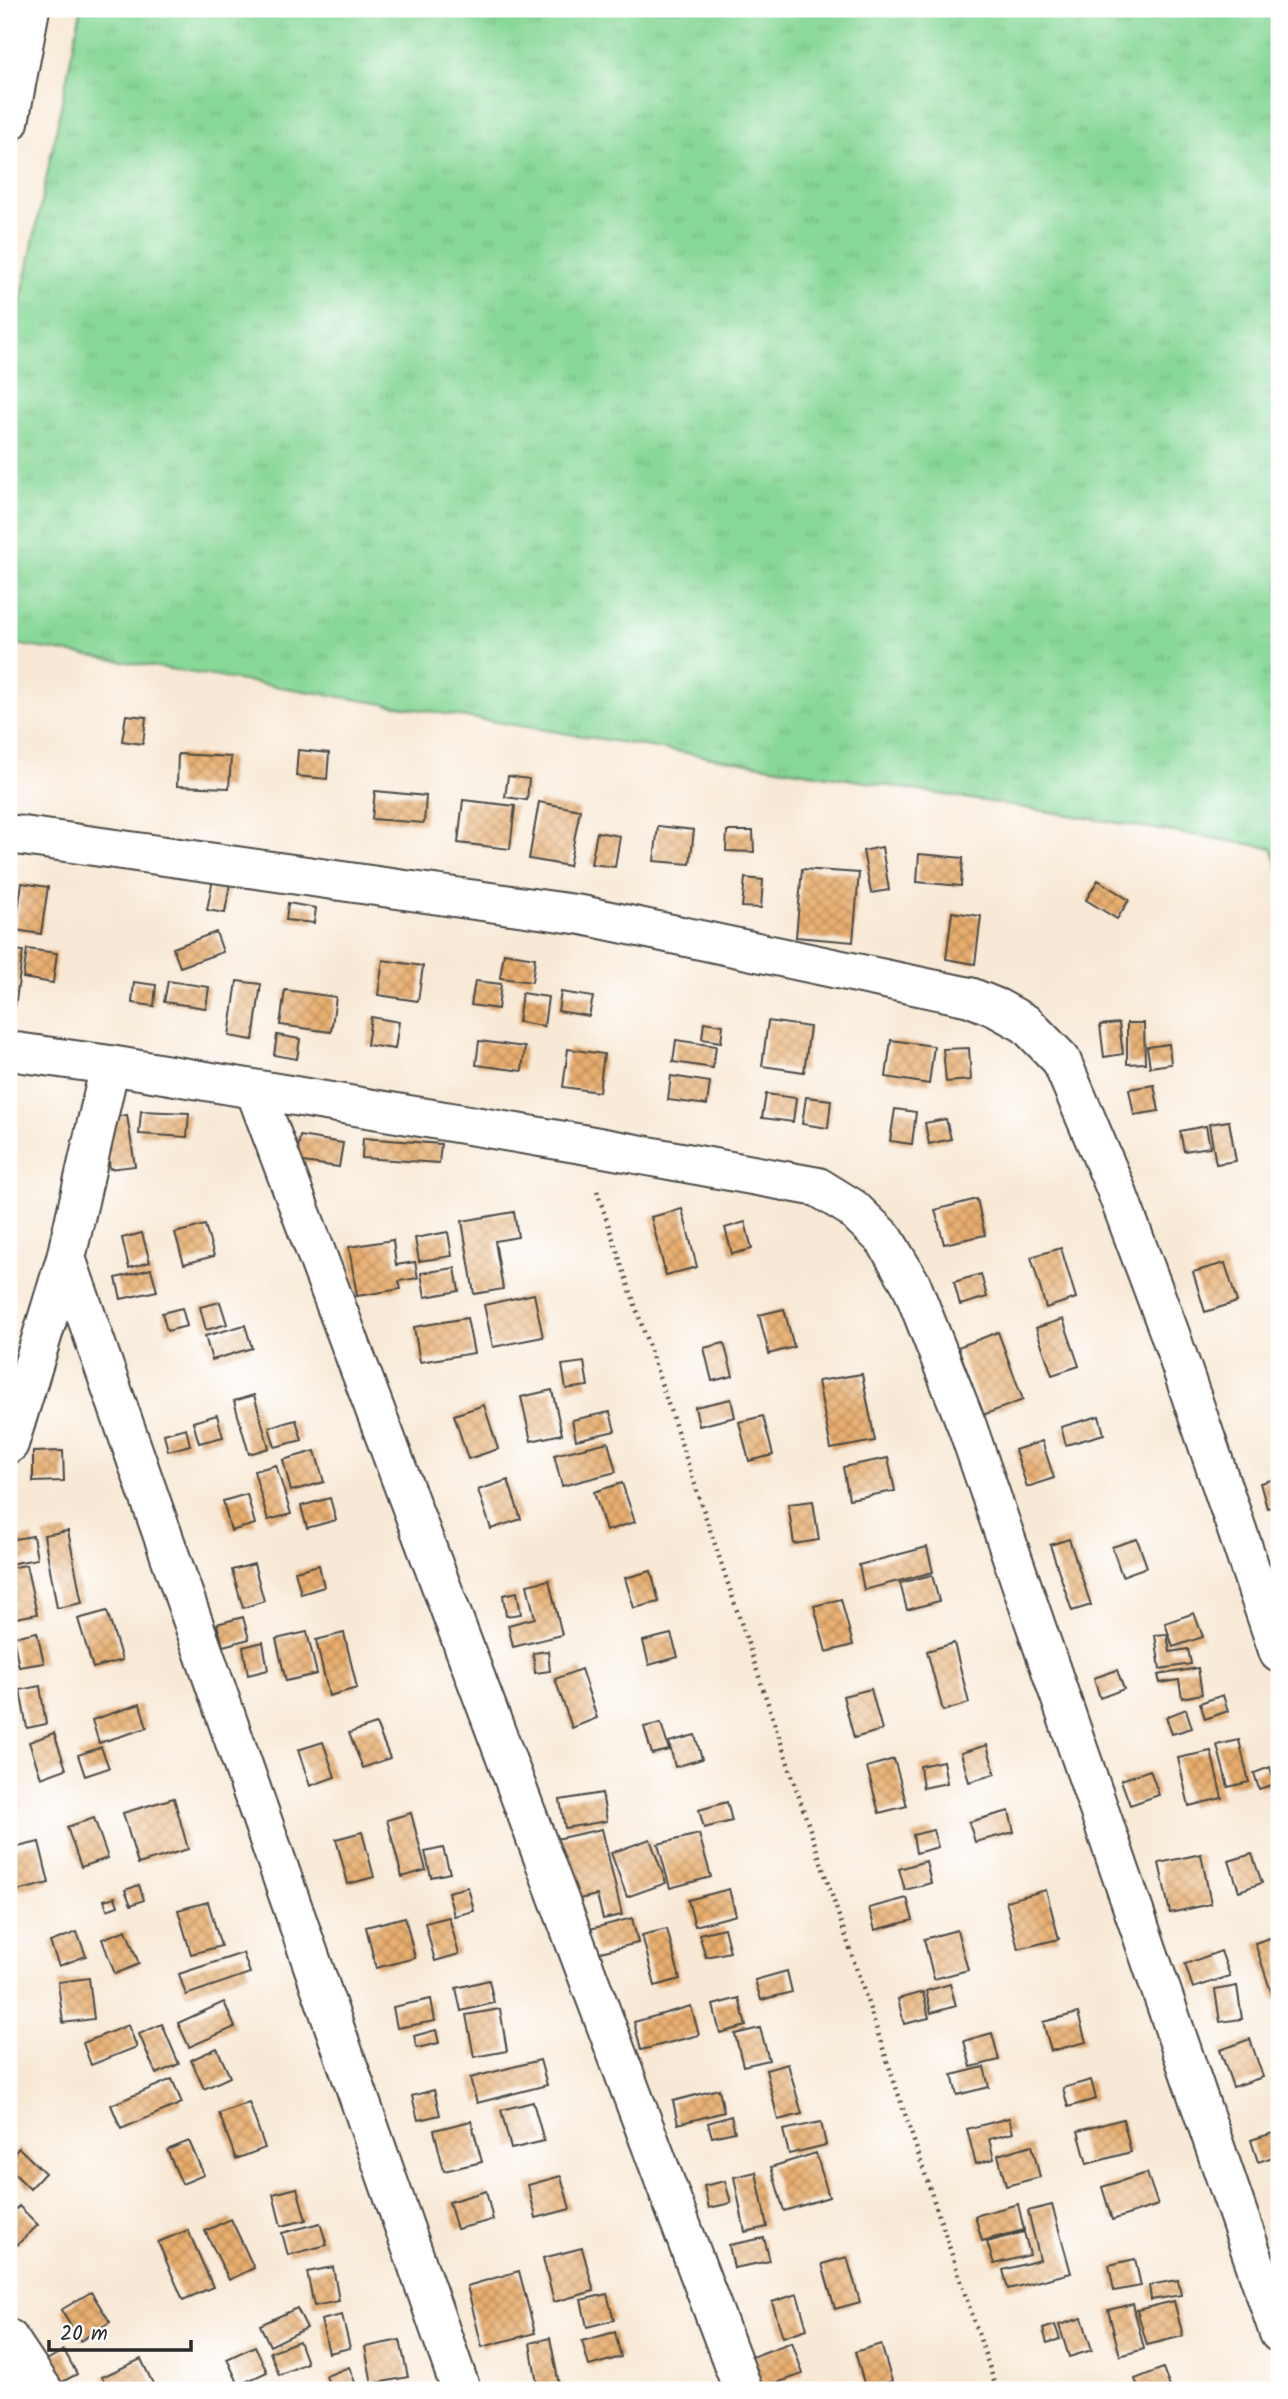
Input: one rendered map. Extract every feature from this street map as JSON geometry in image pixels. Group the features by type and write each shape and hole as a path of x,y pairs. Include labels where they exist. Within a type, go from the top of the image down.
{"street":[{"path":"9,122 30,9"},
{"path":"9,834 582,915 959,995 997,1008 1026,1024 1061,1060 1115,1187 1175,1346 1279,1653"},
{"path":"9,1051 110,1065 582,1144 818,1187 852,1208 885,1240 912,1284 967,1426 1279,2333"},
{"path":"9,1444 66,1258 110,1065"},
{"path":"255,1090 743,2390"},
{"path":"66,1258 461,2390"},
{"path":"9,2339 43,2390"}],"path":[{"path":"582,1144 997,2390"}],"green space":[{"path":"81,9 1279,9 1279,870 1272,848 9,643 9,359"}],"building":[{"path":"126,715 146,717 143,744 122,741"},
{"path":"298,750 329,753 327,779 296,776"},
{"path":"178,754 231,757 229,788 177,786"},
{"path":"508,776 529,779 527,800 505,797"},
{"path":"375,791 426,796 424,823 372,819"},
{"path":"463,800 515,806 510,849 458,843"},
{"path":"539,802 580,810 569,866 529,859"},
{"path":"658,826 694,830 690,864 654,861"},
{"path":"727,831 753,831 754,852 726,851"},
{"path":"597,832 620,836 615,867 591,864"},
{"path":"882,847 889,890 871,893 863,851"},
{"path":"919,854 963,858 961,886 917,882"},
{"path":"802,869 859,873 853,942 796,937"},
{"path":"745,878 763,880 761,908 742,907"},
{"path":"213,879 230,883 225,913 207,910"},
{"path":"1098,880 1129,900 1117,919 1086,900"},
{"path":"22,883 48,887 41,934 15,930"},
{"path":"288,903 316,908 314,923 286,920"},
{"path":"952,912 981,916 975,964 946,959"},
{"path":"216,932 223,952 180,967 173,948"},
{"path":"9,949 23,951 15,1007 9,1006"},
{"path":"27,949 57,953 53,983 23,978"},
{"path":"504,953 535,958 532,982 500,978"},
{"path":"383,960 423,966 418,1001 378,995"},
{"path":"168,981 209,987 206,1008 164,1002"},
{"path":"237,981 261,984 253,1040 229,1036"},
{"path":"475,981 501,984 498,1009 471,1005"},
{"path":"134,982 156,985 154,1006 132,1003"},
{"path":"285,990 336,997 331,1032 280,1025"},
{"path":"561,992 593,997 589,1016 558,1011"},
{"path":"522,993 548,997 544,1026 518,1022"},
{"path":"371,1017 399,1022 395,1049 367,1045"},
{"path":"768,1021 810,1027 804,1072 762,1066"},
{"path":"704,1022 723,1025 721,1042 702,1039"},
{"path":"1119,1023 1123,1054 1104,1057 1100,1025"},
{"path":"1127,1023 1144,1023 1145,1063 1127,1064"},
{"path":"277,1035 300,1039 297,1059 274,1055"},
{"path":"676,1040 716,1046 713,1068 673,1062"},
{"path":"891,1040 934,1046 929,1084 886,1077"},
{"path":"479,1041 525,1047 522,1071 476,1065"},
{"path":"1169,1044 1171,1064 1150,1067 1147,1047"},
{"path":"969,1048 971,1080 946,1082 943,1049"},
{"path":"568,1049 604,1054 599,1092 563,1087"},
{"path":"671,1076 710,1082 707,1105 668,1100"},
{"path":"1154,1085 1159,1111 1134,1115 1129,1089"},
{"path":"766,1094 796,1098 793,1122 762,1118"},
{"path":"806,1097 831,1100 828,1128 802,1124"},
{"path":"895,1109 916,1112 912,1144 890,1141"},
{"path":"141,1111 189,1113 187,1137 139,1134"},
{"path":"127,1115 135,1166 110,1169 104,1119"},
{"path":"946,1119 951,1139 929,1144 925,1123"},
{"path":"1229,1121 1236,1161 1216,1164 1209,1124"},
{"path":"1206,1126 1210,1147 1184,1151 1180,1131"},
{"path":"300,1136 343,1143 339,1167 296,1161"},
{"path":"363,1138 441,1144 439,1163 362,1158"},
{"path":"977,1199 985,1235 944,1244 935,1210"},
{"path":"682,1209 697,1267 666,1275 651,1217"},
{"path":"514,1212 518,1237 495,1241 503,1289 474,1294 462,1221"},
{"path":"745,1222 752,1249 732,1254 725,1228"},
{"path":"205,1225 214,1256 184,1264 175,1233"},
{"path":"448,1232 452,1256 419,1261 415,1238"},
{"path":"142,1233 150,1262 129,1268 122,1238"},
{"path":"393,1240 396,1265 415,1262 418,1278 399,1281 401,1289 357,1296 349,1247"},
{"path":"1061,1248 1076,1298 1046,1308 1031,1257"},
{"path":"1225,1263 1237,1302 1205,1312 1193,1272"},
{"path":"455,1268 459,1291 425,1297 421,1273"},
{"path":"151,1269 157,1291 121,1299 116,1278"},
{"path":"981,1274 987,1297 960,1305 954,1282"},
{"path":"534,1294 543,1337 493,1347 484,1305"},
{"path":"220,1302 227,1324 206,1330 200,1307"},
{"path":"182,1308 187,1326 167,1331 162,1313"},
{"path":"784,1309 794,1347 769,1354 759,1315"},
{"path":"467,1318 474,1353 420,1362 414,1327"},
{"path":"1063,1319 1079,1366 1052,1375 1036,1328"},
{"path":"245,1325 252,1348 212,1360 205,1336"},
{"path":"998,1332 1023,1400 983,1415 958,1347"},
{"path":"724,1343 733,1376 712,1381 704,1348"},
{"path":"584,1362 588,1386 566,1389 562,1365"},
{"path":"862,1374 875,1441 831,1449 818,1381"},
{"path":"552,1390 562,1434 531,1441 521,1397"},
{"path":"254,1395 269,1448 249,1454 234,1401"},
{"path":"731,1399 735,1417 699,1426 695,1407"},
{"path":"484,1405 498,1449 468,1459 454,1415"},
{"path":"610,1412 615,1431 576,1440 572,1420"},
{"path":"217,1415 223,1437 199,1443 193,1422"},
{"path":"763,1416 773,1455 749,1461 739,1422"},
{"path":"1099,1416 1104,1434 1066,1445 1061,1427"},
{"path":"296,1420 302,1440 275,1447 269,1427"},
{"path":"186,1428 190,1445 168,1451 164,1434"},
{"path":"1042,1441 1054,1478 1027,1487 1015,1450"},
{"path":"608,1442 616,1472 562,1486 554,1455"},
{"path":"63,1451 64,1481 33,1482 33,1452"},
{"path":"315,1451 324,1482 291,1491 283,1460"},
{"path":"888,1458 895,1491 849,1499 843,1467"},
{"path":"276,1465 291,1514 268,1520 254,1471"},
{"path":"1279,1478 1279,1505 1267,1508 1260,1483"},
{"path":"508,1480 521,1519 491,1529 478,1490"},
{"path":"622,1483 635,1522 606,1531 594,1492"},
{"path":"247,1494 255,1524 231,1531 223,1501"},
{"path":"330,1498 336,1520 307,1528 301,1506"},
{"path":"813,1501 819,1540 794,1544 788,1504"},
{"path":"68,1531 82,1603 57,1608 44,1535"},
{"path":"33,1536 37,1559 9,1564 9,1540"},
{"path":"1069,1539 1091,1605 1072,1611 1050,1545"},
{"path":"1137,1539 1147,1567 1122,1576 1112,1547"},
{"path":"927,1547 933,1572 864,1590 859,1565"},
{"path":"254,1564 264,1601 243,1608 232,1570"},
{"path":"26,1565 37,1614 11,1619 9,1568"},
{"path":"319,1565 324,1587 301,1594 295,1571"},
{"path":"651,1571 659,1602 634,1608 625,1578"},
{"path":"932,1575 939,1601 907,1610 900,1583"},
{"path":"549,1580 562,1635 513,1647 508,1625 535,1618 527,1585"},
{"path":"517,1592 521,1614 506,1616 503,1595"},
{"path":"841,1599 853,1645 826,1652 814,1606"},
{"path":"107,1611 122,1660 93,1668 78,1619"},
{"path":"1194,1613 1203,1637 1173,1647 1165,1623"},
{"path":"243,1617 249,1639 223,1646 217,1624"},
{"path":"37,1632 44,1663 19,1667 13,1637"},
{"path":"307,1632 317,1674 286,1681 276,1639"},
{"path":"344,1633 357,1688 329,1696 316,1640"},
{"path":"671,1634 678,1657 649,1665 643,1641"},
{"path":"1167,1634 1170,1652 1188,1649 1191,1664 1160,1669 1155,1635"},
{"path":"263,1642 268,1670 248,1675 243,1647"},
{"path":"954,1643 969,1703 943,1711 927,1651"},
{"path":"548,1651 550,1671 535,1673 533,1653"},
{"path":"1198,1668 1202,1694 1182,1698 1179,1680 1160,1683 1158,1675"},
{"path":"581,1669 597,1718 572,1728 555,1679"},
{"path":"1117,1670 1124,1689 1100,1698 1094,1678"},
{"path":"40,1686 46,1724 27,1728 20,1690"},
{"path":"871,1689 882,1730 854,1738 843,1696"},
{"path":"1223,1695 1228,1711 1205,1719 1200,1703"},
{"path":"140,1704 147,1728 99,1743 92,1720"},
{"path":"1186,1709 1192,1728 1172,1734 1166,1717"},
{"path":"661,1723 669,1750 652,1754 644,1727"},
{"path":"376,1724 390,1758 363,1768 349,1733"},
{"path":"54,1733 66,1769 41,1778 29,1742"},
{"path":"695,1735 702,1759 675,1767 669,1742"},
{"path":"1239,1740 1249,1782 1228,1787 1217,1745"},
{"path":"323,1742 335,1777 310,1786 298,1750"},
{"path":"987,1745 995,1774 969,1782 961,1753"},
{"path":"101,1747 109,1768 85,1776 78,1755"},
{"path":"1211,1751 1222,1798 1189,1806 1178,1758"},
{"path":"894,1759 907,1806 879,1813 867,1767"},
{"path":"943,1761 947,1783 923,1788 920,1766"},
{"path":"1270,1767 1275,1784 1259,1789 1254,1773"},
{"path":"1150,1770 1159,1795 1130,1805 1121,1780"},
{"path":"602,1793 607,1821 565,1828 560,1800"},
{"path":"174,1798 188,1849 138,1864 123,1813"},
{"path":"727,1802 732,1821 704,1828 699,1810"},
{"path":"1009,1811 1014,1832 975,1842 969,1822"},
{"path":"411,1813 426,1870 402,1877 387,1820"},
{"path":"94,1818 108,1858 81,1867 67,1827"},
{"path":"602,1829 622,1915 603,1919 597,1895 570,1901 556,1839"},
{"path":"933,1830 938,1847 916,1853 913,1835"},
{"path":"362,1832 374,1877 348,1884 336,1839"},
{"path":"699,1834 711,1877 670,1888 658,1844"},
{"path":"650,1839 666,1883 627,1897 611,1853"},
{"path":"39,1842 49,1883 17,1891 9,1849"},
{"path":"443,1848 450,1873 431,1877 425,1852"},
{"path":"1201,1854 1211,1904 1170,1913 1159,1863"},
{"path":"1252,1854 1262,1883 1239,1891 1229,1861"},
{"path":"926,1861 931,1883 905,1890 899,1869"},
{"path":"139,1885 144,1900 131,1905 125,1890"},
{"path":"468,1887 474,1911 454,1916 448,1892"},
{"path":"729,1889 736,1915 695,1926 688,1900"},
{"path":"1046,1890 1059,1939 1018,1949 1006,1901"},
{"path":"115,1897 118,1906 107,1910 104,1900"},
{"path":"907,1898 913,1920 875,1930 869,1908"},
{"path":"208,1902 221,1946 191,1954 178,1910"},
{"path":"405,1917 415,1958 376,1968 366,1927"},
{"path":"449,1917 459,1954 435,1961 425,1923"},
{"path":"632,1918 638,1943 596,1953 590,1929"},
{"path":"724,1928 730,1952 706,1957 699,1934"},
{"path":"667,1929 680,1979 655,1986 642,1935"},
{"path":"126,1930 139,1964 115,1974 102,1939"},
{"path":"957,1930 968,1970 934,1979 924,1939"},
{"path":"77,1932 86,1956 59,1966 50,1942"},
{"path":"1279,1935 1279,1999 1274,2001 1255,1943"},
{"path":"1221,1951 1230,1976 1193,1988 1185,1964"},
{"path":"243,1953 250,1973 186,1995 179,1974"},
{"path":"787,1971 792,1992 761,2000 755,1980"},
{"path":"89,1978 94,2019 63,2023 58,1982"},
{"path":"489,1980 494,2003 461,2011 456,1988"},
{"path":"950,1984 956,2006 931,2013 926,1991"},
{"path":"1237,1986 1242,2019 1220,2022 1215,1990"},
{"path":"923,1992 929,2018 904,2024 898,1999"},
{"path":"739,1998 746,2026 720,2033 713,2005"},
{"path":"431,1999 435,2021 397,2028 393,2007"},
{"path":"224,2002 235,2027 189,2047 178,2023"},
{"path":"691,2006 699,2035 641,2050 634,2022"},
{"path":"500,2009 507,2051 474,2057 466,2015"},
{"path":"1078,2013 1086,2042 1051,2051 1043,2022"},
{"path":"162,2024 179,2064 156,2074 139,2034"},
{"path":"128,2025 137,2047 91,2065 83,2043"},
{"path":"760,2028 769,2060 743,2066 735,2034"},
{"path":"436,2030 439,2043 417,2048 414,2036"},
{"path":"992,2033 999,2060 971,2067 964,2041"},
{"path":"1250,2039 1263,2077 1233,2087 1220,2050"},
{"path":"217,2048 230,2077 204,2089 191,2060"},
{"path":"540,2060 547,2085 477,2103 470,2078"},
{"path":"788,2064 802,2114 778,2120 766,2070"},
{"path":"984,2067 989,2087 957,2095 952,2075"},
{"path":"172,2079 182,2103 121,2129 111,2105"},
{"path":"1091,2080 1096,2099 1068,2107 1063,2088"},
{"path":"719,2089 724,2112 678,2124 673,2101"},
{"path":"434,2090 440,2115 418,2120 412,2096"},
{"path":"249,2102 265,2148 236,2159 219,2113"},
{"path":"533,2102 544,2141 511,2149 501,2110"},
{"path":"731,2116 735,2132 712,2137 708,2123"},
{"path":"1009,2118 1013,2133 989,2139 994,2159 976,2164 967,2129"},
{"path":"1123,2119 1131,2152 1087,2164 1078,2131"},
{"path":"471,2121 482,2162 444,2171 434,2130"},
{"path":"821,2122 826,2145 789,2154 783,2130"},
{"path":"1279,2131 1279,2155 1258,2162 1251,2140"},
{"path":"189,2141 204,2175 182,2184 167,2150"},
{"path":"1032,2145 1040,2177 1006,2186 998,2155"},
{"path":"19,2148 45,2173 30,2189 9,2168 9,2158"},
{"path":"816,2153 829,2197 784,2211 771,2167"},
{"path":"756,2172 767,2227 745,2232 734,2177"},
{"path":"1147,2173 1158,2205 1112,2220 1102,2187"},
{"path":"561,2176 570,2209 536,2218 528,2185"},
{"path":"725,2181 731,2203 709,2208 704,2186"},
{"path":"297,2188 306,2220 281,2226 273,2194"},
{"path":"486,2191 493,2220 457,2229 449,2202"},
{"path":"1018,2204 1024,2230 982,2241 975,2216"},
{"path":"1052,2205 1071,2273 1008,2289 1003,2270 1040,2260 1028,2211"},
{"path":"19,2206 38,2225 17,2245 9,2237 9,2216"},
{"path":"231,2219 254,2268 229,2280 205,2231"},
{"path":"320,2223 327,2245 288,2255 282,2233"},
{"path":"188,2230 213,2287 183,2300 158,2242"},
{"path":"1024,2232 1030,2255 994,2264 987,2242"},
{"path":"764,2238 770,2261 734,2268 729,2245"},
{"path":"582,2248 594,2291 554,2302 543,2258"},
{"path":"847,2257 860,2302 835,2309 822,2264"},
{"path":"1135,2259 1141,2286 1114,2291 1109,2265"},
{"path":"333,2267 339,2301 314,2306 307,2272"},
{"path":"519,2271 535,2333 482,2347 467,2286"},
{"path":"1178,2280 1181,2295 1151,2300 1149,2285"},
{"path":"91,2292 110,2322 80,2341 61,2310"},
{"path":"607,2294 614,2320 587,2327 581,2300"},
{"path":"797,2294 807,2329 783,2337 772,2302"},
{"path":"1174,2301 1183,2336 1147,2345 1137,2310"},
{"path":"1133,2304 1144,2349 1120,2356 1108,2310"},
{"path":"297,2308 307,2328 270,2346 260,2325"},
{"path":"342,2315 350,2348 329,2353 321,2320"},
{"path":"1082,2318 1092,2350 1069,2357 1059,2325"},
{"path":"1055,2325 1060,2339 1047,2343 1043,2329"},
{"path":"615,2332 621,2357 589,2366 582,2341"},
{"path":"550,2338 560,2390 538,2390 530,2343"},
{"path":"400,2340 408,2377 372,2384 365,2347"},
{"path":"299,2341 307,2363 279,2375 270,2352"},
{"path":"792,2342 803,2374 759,2389 749,2358"},
{"path":"881,2344 892,2381 866,2390 855,2352"},
{"path":"255,2346 267,2372 239,2385 227,2359"},
{"path":"64,2350 77,2374 55,2386 42,2363"},
{"path":"141,2359 156,2390 109,2390 102,2377"},
{"path":"349,2367 358,2390 331,2390 326,2376"},
{"path":"1163,2368 1171,2390 1139,2390 1135,2379"}]}
